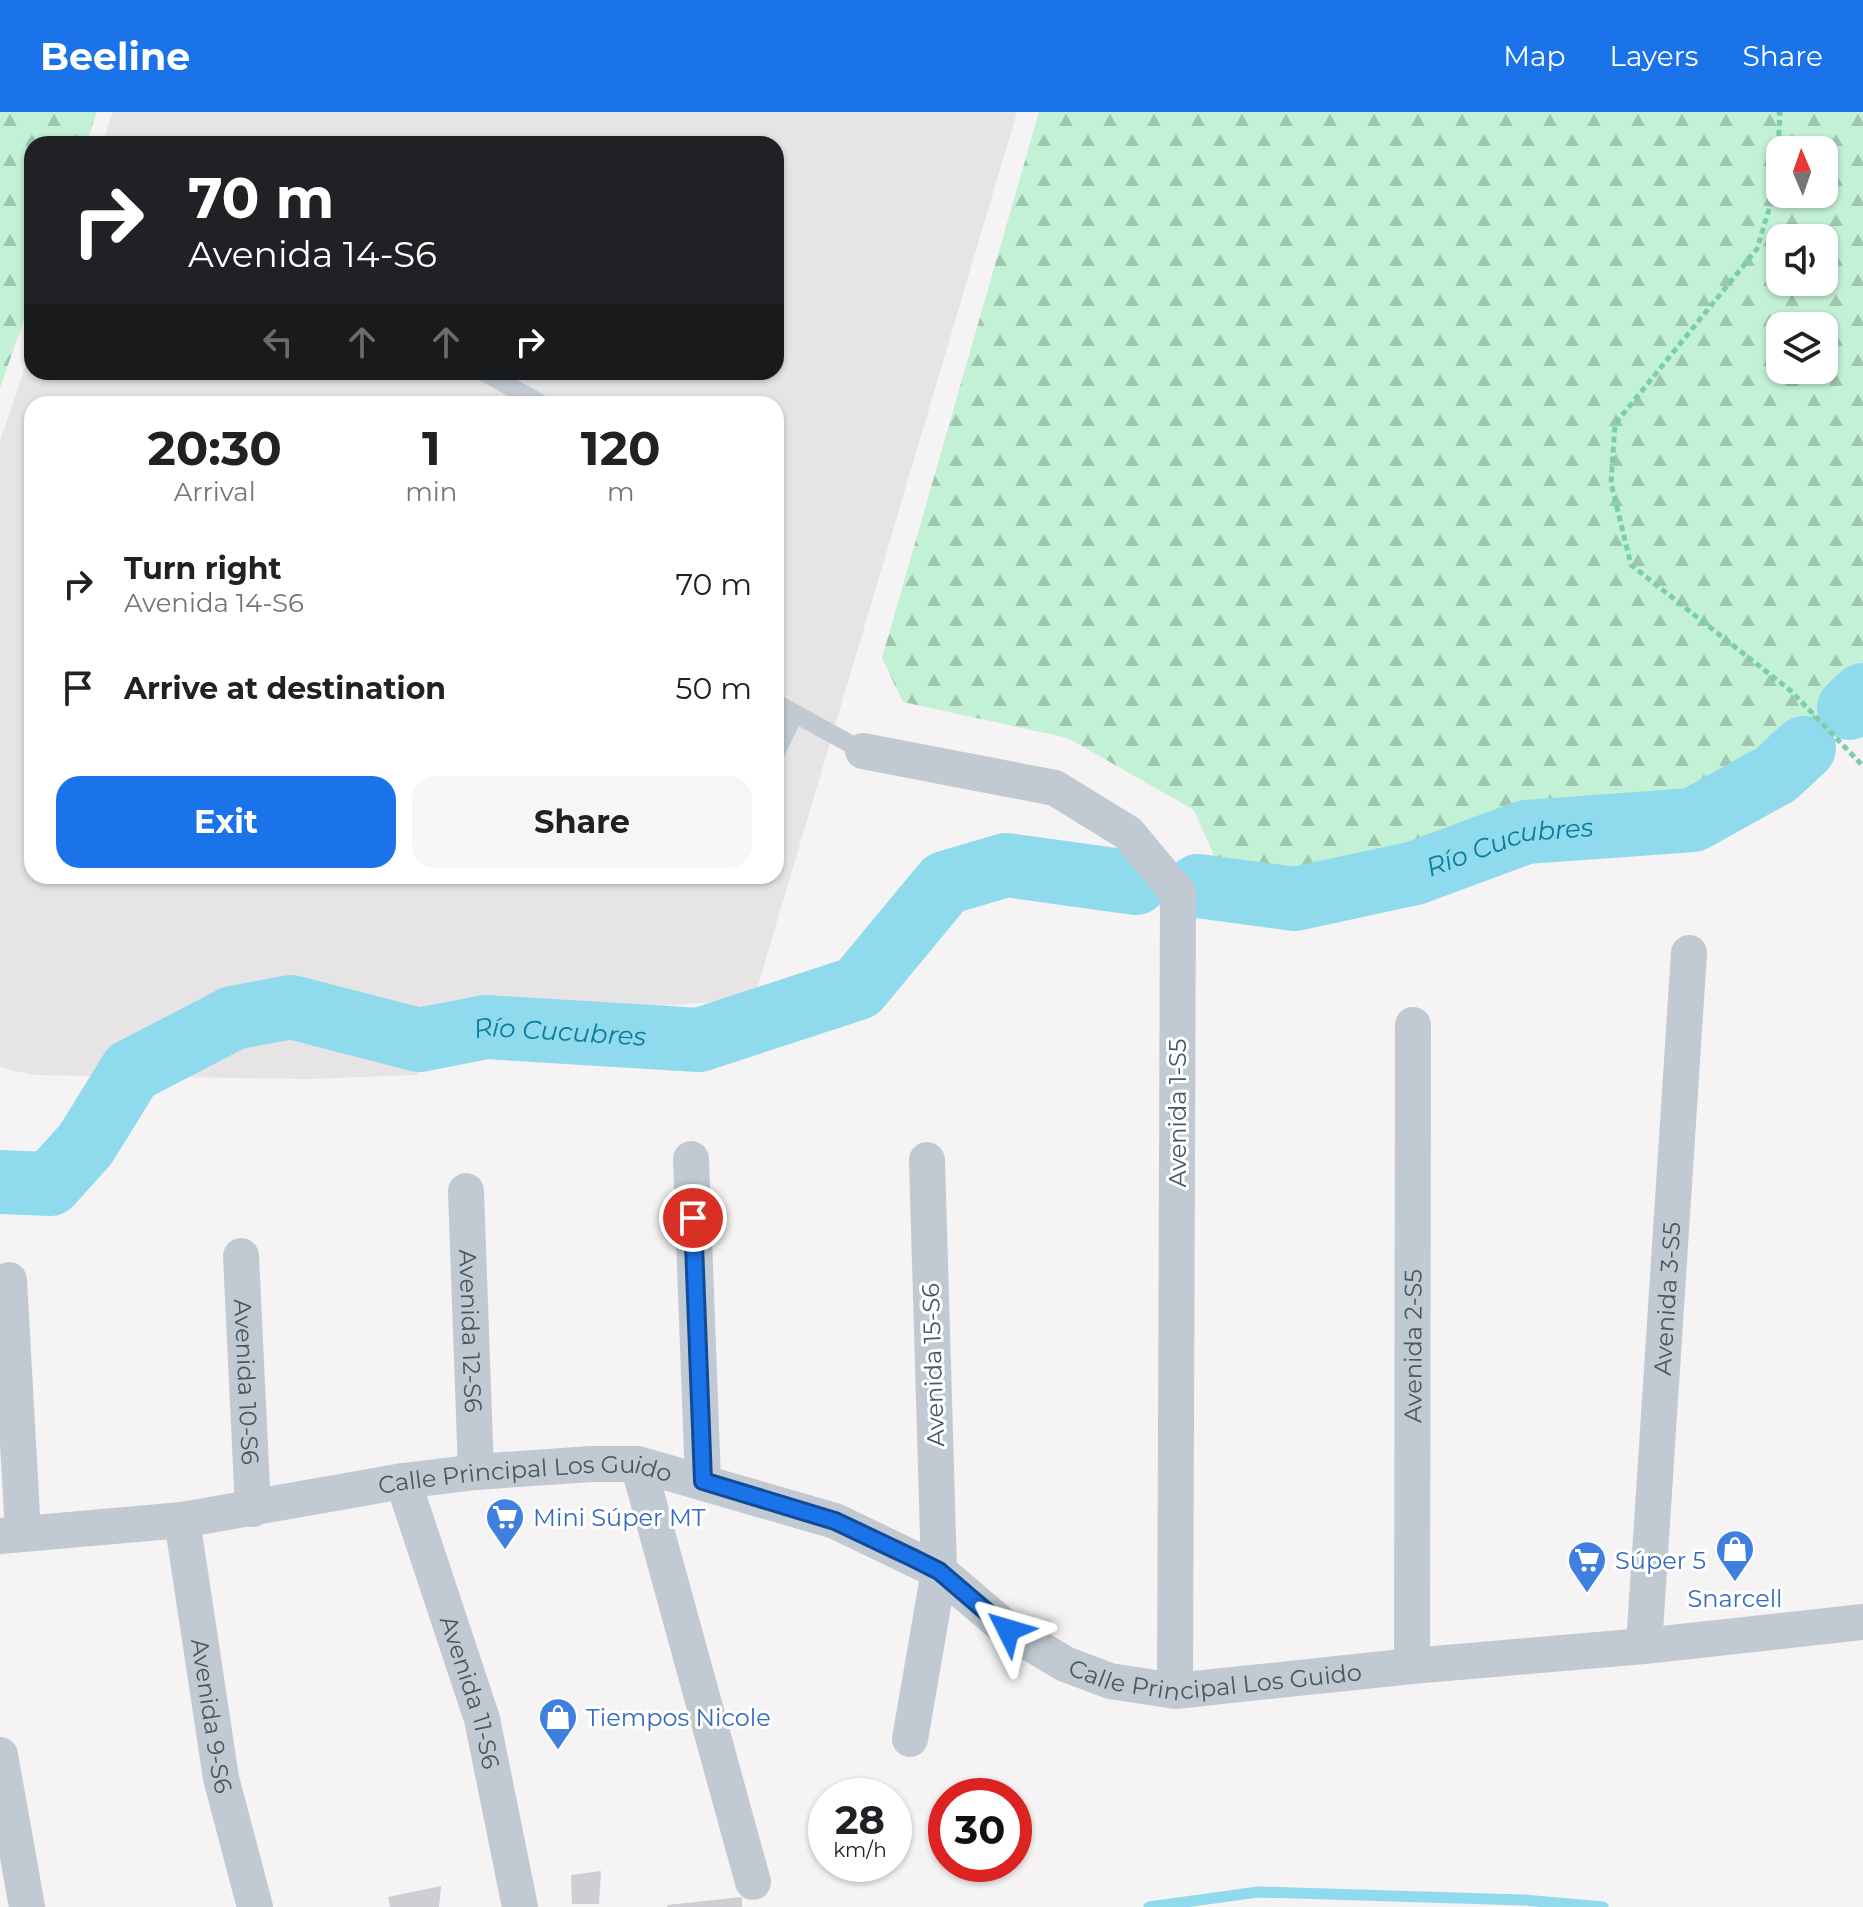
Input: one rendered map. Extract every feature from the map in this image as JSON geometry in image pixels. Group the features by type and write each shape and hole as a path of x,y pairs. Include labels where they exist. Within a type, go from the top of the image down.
{"street":[{"name":"Avenida 1-S5","path":"863,751 1055,788 1128,833 1178,893 1175,1691"},
{"name":"Avenida 3-S5","path":"1644,1646 1689,953"},
{"name":"Avenida 2-S5","path":"1412,1666 1413,1025"},
{"path":"691,1159 703,1481"},
{"name":"Avenida 15-S6","path":"910,1739 939,1571 927,1160"},
{"name":"Avenida 12-S6","path":"466,1191 476,1472"},
{"name":"Avenida 10-S6","path":"241,1256 253,1509"},
{"path":"9,1280 11,1534"},
{"name":"Calle Principal Los Guido","path":"11,1534 182,1520 403,1481 476,1472 638,1464 835,1521 939,1571 1008,1630 1065,1664 1110,1681 1175,1691 1863,1622"},
{"path":"638,1464 753,1882"},
{"name":"Avenida 11-S6","path":"403,1481 482,1719 520,1907"},
{"name":"Avenida 9-S6","path":"182,1520 221,1778 255,1907"},
{"path":"0,1755 27,1907"}],"lane":[{"path":"498,380 527,396"},
{"path":"784,708 863,751"},
{"path":"784,736 794,715"}],"path":[{"path":"1777,112 1780,113 1776,186 1757,249 1615,424 1611,483 1631,565 1791,691 1863,766"}],"shaded area":[{"path":"113,112 1017,112 754,999 479,1019 416,1075 308,1079 32,1075 0,1067 0,441 24,370 24,380 784,380 784,136 105,136"}],"green space":[{"path":"0,112 97,112 89,136 24,136 24,320 0,388"},
{"path":"1039,112 1863,112 1863,678 1768,766 1698,796 1528,808 1418,849 1306,871 1222,874 1194,810 1068,738 903,702 882,658"}],"building":[{"path":"601,1871 599,1904 572,1904 571,1875"},
{"path":"441,1886 439,1907 390,1907 388,1897"},
{"path":"742,1897 742,1907 667,1907 667,1905"}],"waterway":[{"name":"Río Cucubres","path":"1849,708 1863,695"},
{"name":"Río Cucubres","path":"1198,886 1295,899 1415,873 1526,832 1693,820 1776,774 1804,748"},
{"name":"Río Cucubres","path":"0,1182 50,1184 86,1144 131,1071 233,1018 291,1007 419,1040 486,1027 699,1040 858,988 945,883 1006,865 1136,883"},
{"path":"1149,1907 1258,1892 1523,1900 1603,1907"}],"place":[{"name":"Mini Súper MT","path":"505,1551"},
{"name":"Snarcell","path":"1735,1583"},
{"name":"Súper 5","path":"1587,1594"},
{"name":"Tiempos Nicole","path":"558,1751"}],"route":[{"path":"693,1218 703,1481 835,1521 913,1558 939,1571 1008,1630"}]}
